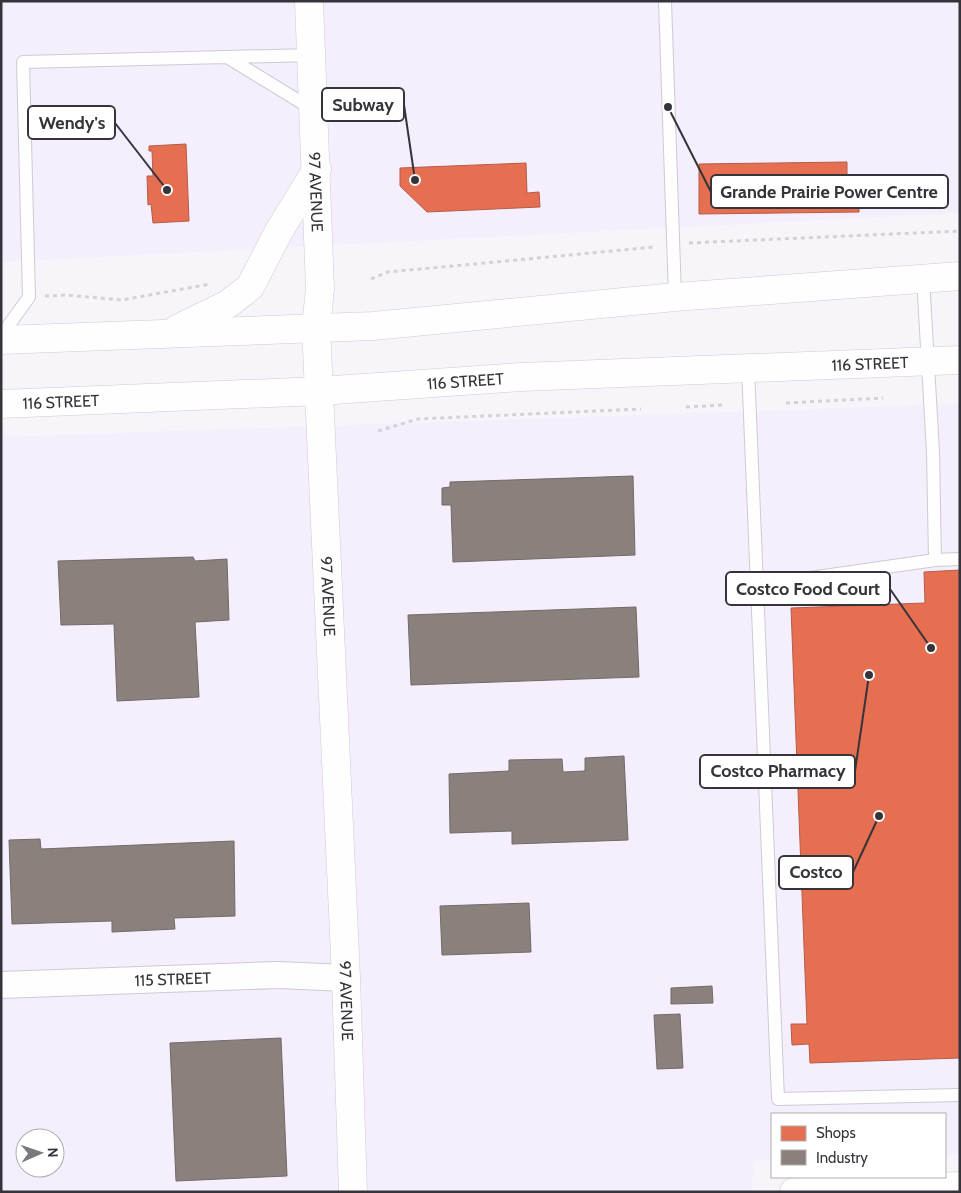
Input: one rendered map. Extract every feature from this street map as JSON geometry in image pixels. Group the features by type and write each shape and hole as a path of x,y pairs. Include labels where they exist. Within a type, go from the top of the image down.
{"main road":[{"name":"97 AVENUE","path":"309,1 317,169 320,289 316,327 346,978 353,1192"},
{"path":"168,333 228,304 250,287 279,231 317,169"},
{"path":"1,340 373,326 675,297 960,276"},
{"name":"116 STREET","path":"1,404 320,391 521,377 960,360"},
{"path":"794,1192 954,1188"}],"street":[{"name":"115 STREET","path":"1,985 278,975 346,978"}],"lane":[{"path":"665,1 675,297"},
{"path":"1,336 29,297 23,62 311,55"},
{"path":"227,57 314,110"},
{"name":"116 STREET","path":"924,278 929,362 935,560"},
{"path":"748,367 778,1099 960,1095"},
{"path":"756,582 810,578 935,560 960,559"}],"path":[{"path":"29,297 67,295 122,300 216,282"},
{"path":"786,403 882,398"},
{"path":"686,407 723,405"},
{"path":"378,431 418,419 641,409"}],"shaded area":[{"path":"1,1 960,1 960,213 1,262"},
{"path":"960,404 960,1154 946,1155 946,1113 771,1113 771,1160 753,1161 752,1192 1,1192 1,437"}],"building: Shops":[{"path":"186,144 189,221 153,223 151,204 148,205 147,176 153,176 152,151 149,151 149,146"},
{"path":"847,162 847,197 859,197 859,212 699,214 699,164"},
{"path":"526,163 527,193 539,192 540,207 427,212 400,186 400,168"},
{"path":"960,570 960,1058 810,1063 809,1044 792,1045 791,1024 807,1024 791,608 925,603 924,572"}],"building: Industry":[{"path":"633,476 635,555 453,562 451,505 442,505 442,488 450,487 450,482"},
{"path":"193,557 195,561 227,559 229,620 195,622 199,697 117,701 114,624 61,625 58,561"},
{"path":"636,607 639,677 411,685 408,615"},
{"path":"624,756 628,840 512,844 512,831 450,833 449,774 509,771 509,760 562,759 563,772 585,771 585,758"},
{"path":"40,839 41,849 234,841 235,916 174,918 175,929 112,932 112,921 12,924 9,840"},
{"path":"529,903 531,952 442,955 440,906"},
{"path":"712,986 713,1003 671,1004 671,988"},
{"path":"680,1014 683,1068 657,1069 654,1015"},
{"path":"281,1038 287,1176 176,1181 170,1043"}],"place":[{"name":"Grande Prairie Power Centre","path":"668,107"},
{"name":"Subway","path":"415,180"},
{"name":"Wendy's","path":"167,190"},
{"name":"Costco Food Court","path":"931,648"},
{"name":"Costco Pharmacy","path":"869,675"},
{"name":"Costco","path":"879,816"}]}
